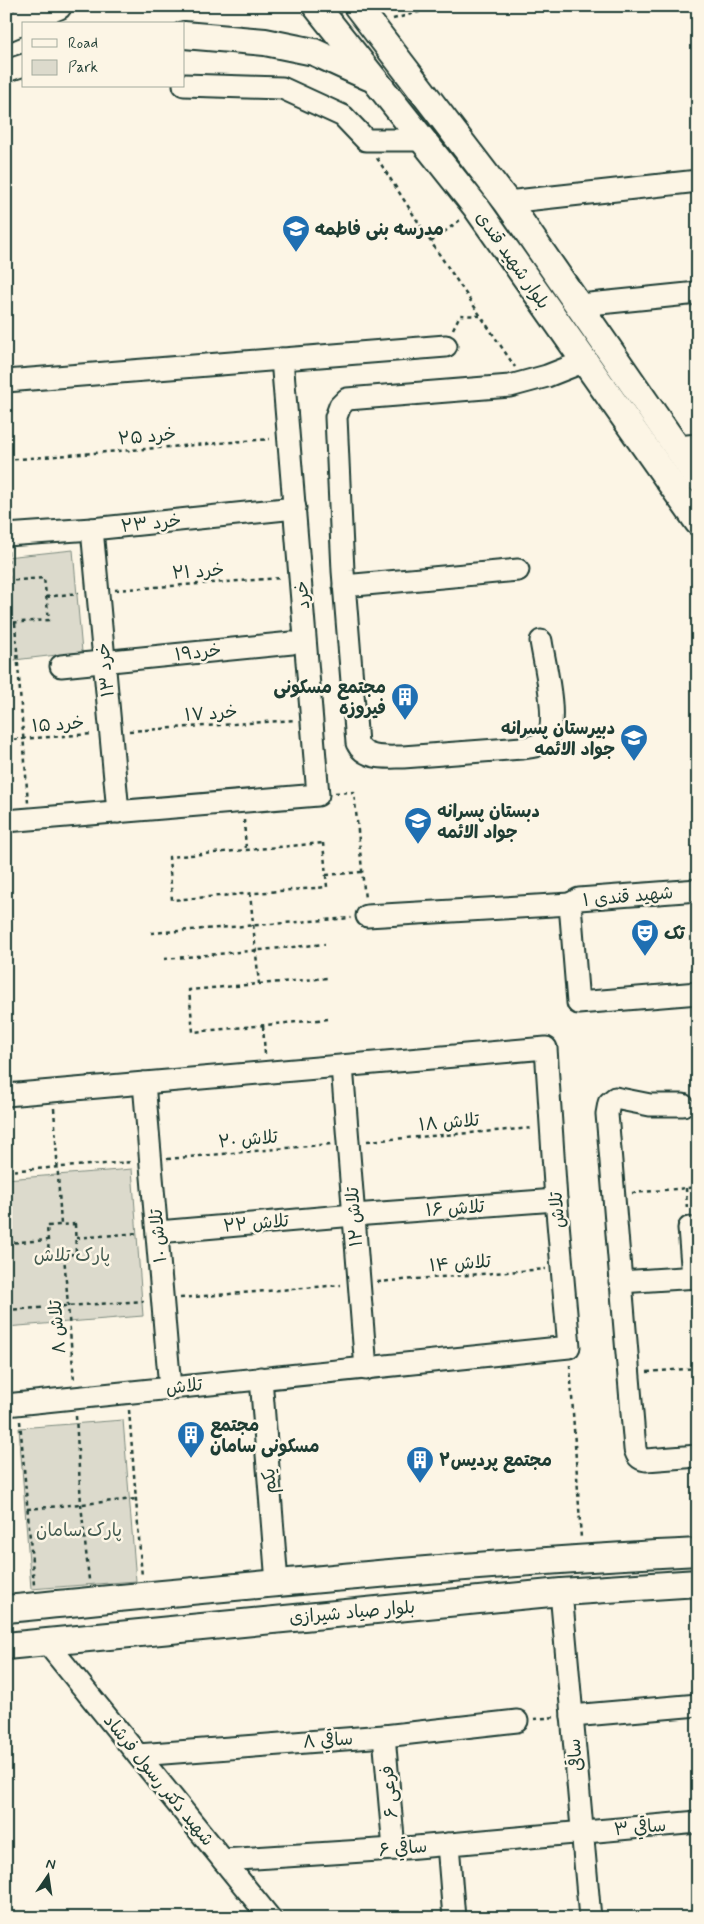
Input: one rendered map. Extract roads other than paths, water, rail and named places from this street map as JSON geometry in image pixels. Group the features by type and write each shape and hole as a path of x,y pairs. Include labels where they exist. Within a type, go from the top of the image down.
{"main road":[{"path":"6,28 58,6"},
{"name":"بلوار شهید قندی","path":"316,6 476,207 698,522"},
{"name":"بلوار شهید قندی","path":"365,15 507,202 580,306 687,446 698,478"},
{"path":"6,33 22,31"},
{"path":"185,35 265,42 314,52 373,79"},
{"name":"بلوار صیاد شیرازی","path":"6,1609 277,1583 582,1558 698,1552"},
{"name":"بلوار صیاد شیرازی","path":"6,1646 561,1592 698,1583"}],"street":[{"path":"6,71 22,66"},
{"path":"185,85 282,88 343,116 366,140 422,140"},
{"path":"507,202 698,181"},
{"path":"580,306 698,293"},
{"path":"6,381 446,346"},
{"name":"خرد","path":"118,812 318,795 282,360"},
{"path":"541,641 552,711 551,725 545,741 538,745 522,748 413,756 383,757 364,753 357,743 344,586 336,417 340,406 347,399 510,386 585,361"},
{"name":"خرد ۲۳","path":"7,535 92,529 295,508"},
{"name":"خرد ۱۳","path":"92,529 118,812"},
{"path":"344,586 518,570"},
{"name":"خرد۱۹","path":"61,666 292,642"},
{"path":"6,821 118,812"},
{"name":"شهيد قندی ۱","path":"698,890 579,899 570,904 578,1003 698,993"},
{"path":"367,916 570,904"},
{"name":"تلاش","path":"6,1096 546,1048 556,1200 569,1347 12,1404"},
{"name":"تلاش ۱۲","path":"342,1066 366,1368"},
{"name":"تلاش ۱۰","path":"144,1084 170,1388"},
{"path":"684,1105 650,1105 615,1098 609,1102 607,1114 628,1374 637,1455 641,1459 646,1460 698,1456"},
{"name":"تلاش ۱۶","path":"354,1215 556,1200"},
{"name":"تلاش ۲۲","path":"158,1232 354,1215"},
{"path":"620,1282 696,1277 688,1228"},
{"name":"یکم","path":"261,1378 277,1583"},
{"name":"ساقی","path":"561,1592 590,1918"},
{"name":"شهید دکتر رسول فرشاد","path":"47,1643 270,1918"},
{"path":"572,1716 698,1705"},
{"name":"ساقي ۸","path":"138,1755 384,1736 517,1721"},
{"name":"فرعی ۶","path":"384,1736 394,1849"},
{"name":"ساقي ۳","path":"582,1833 698,1822"},
{"name":"ساقي ۶","path":"223,1860 394,1849 582,1833"},
{"path":"448,1844 454,1918"}],"place":[{"name":"مدرسه بنی فاطمه","path":"296,253"},
{"name":"مجتمع مسکونی فیروزه","path":"405,721"},
{"name":"دبیرستان پسرانه جواد الائمه","path":"634,762"},
{"name":"دبستان پسرانه جواد الائمه","path":"418,845"},
{"name":"تک","path":"645,957"},
{"name":"مجتمع مسکونی سامان","path":"191,1459"},
{"name":"مجتمع پردیس۲","path":"420,1484"}],"park label":[{"name":"پارک تلاش","path":"72,1255"},
{"name":"پارک سامان","path":"79,1530"}]}
